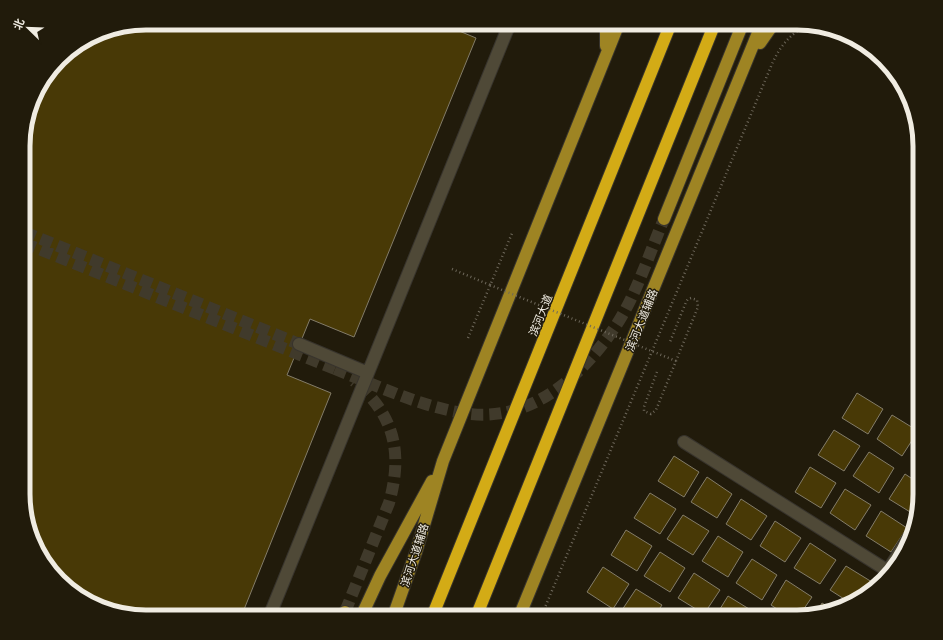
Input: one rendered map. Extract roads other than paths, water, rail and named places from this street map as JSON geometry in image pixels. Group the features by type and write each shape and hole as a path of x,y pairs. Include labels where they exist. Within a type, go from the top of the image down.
{"highway":[{"name":"滨河大道","path":"435,610 668,30"},
{"path":"479,610 712,30"}],"main road":[{"path":"606,30 606,54"},
{"name":"滨河大道辅路","path":"395,610 416,552 443,461 615,30"},
{"path":"664,220 740,30"},
{"name":"滨河大道辅路","path":"522,610 759,30"},
{"path":"744,70 770,30"},
{"path":"364,610 380,576 443,461"}],"street":[{"path":"272,610 507,30"},
{"path":"299,344 368,373"},
{"path":"684,442 882,572"}],"tunnel":[{"path":"335,369 418,402 470,414 493,414 515,410 536,402 573,376 604,343 631,299 664,219"},
{"path":"30,234 299,344"},
{"path":"30,245 335,369"},
{"path":"346,610 389,503 395,468 395,451 387,421 379,407 354,381"}]}
